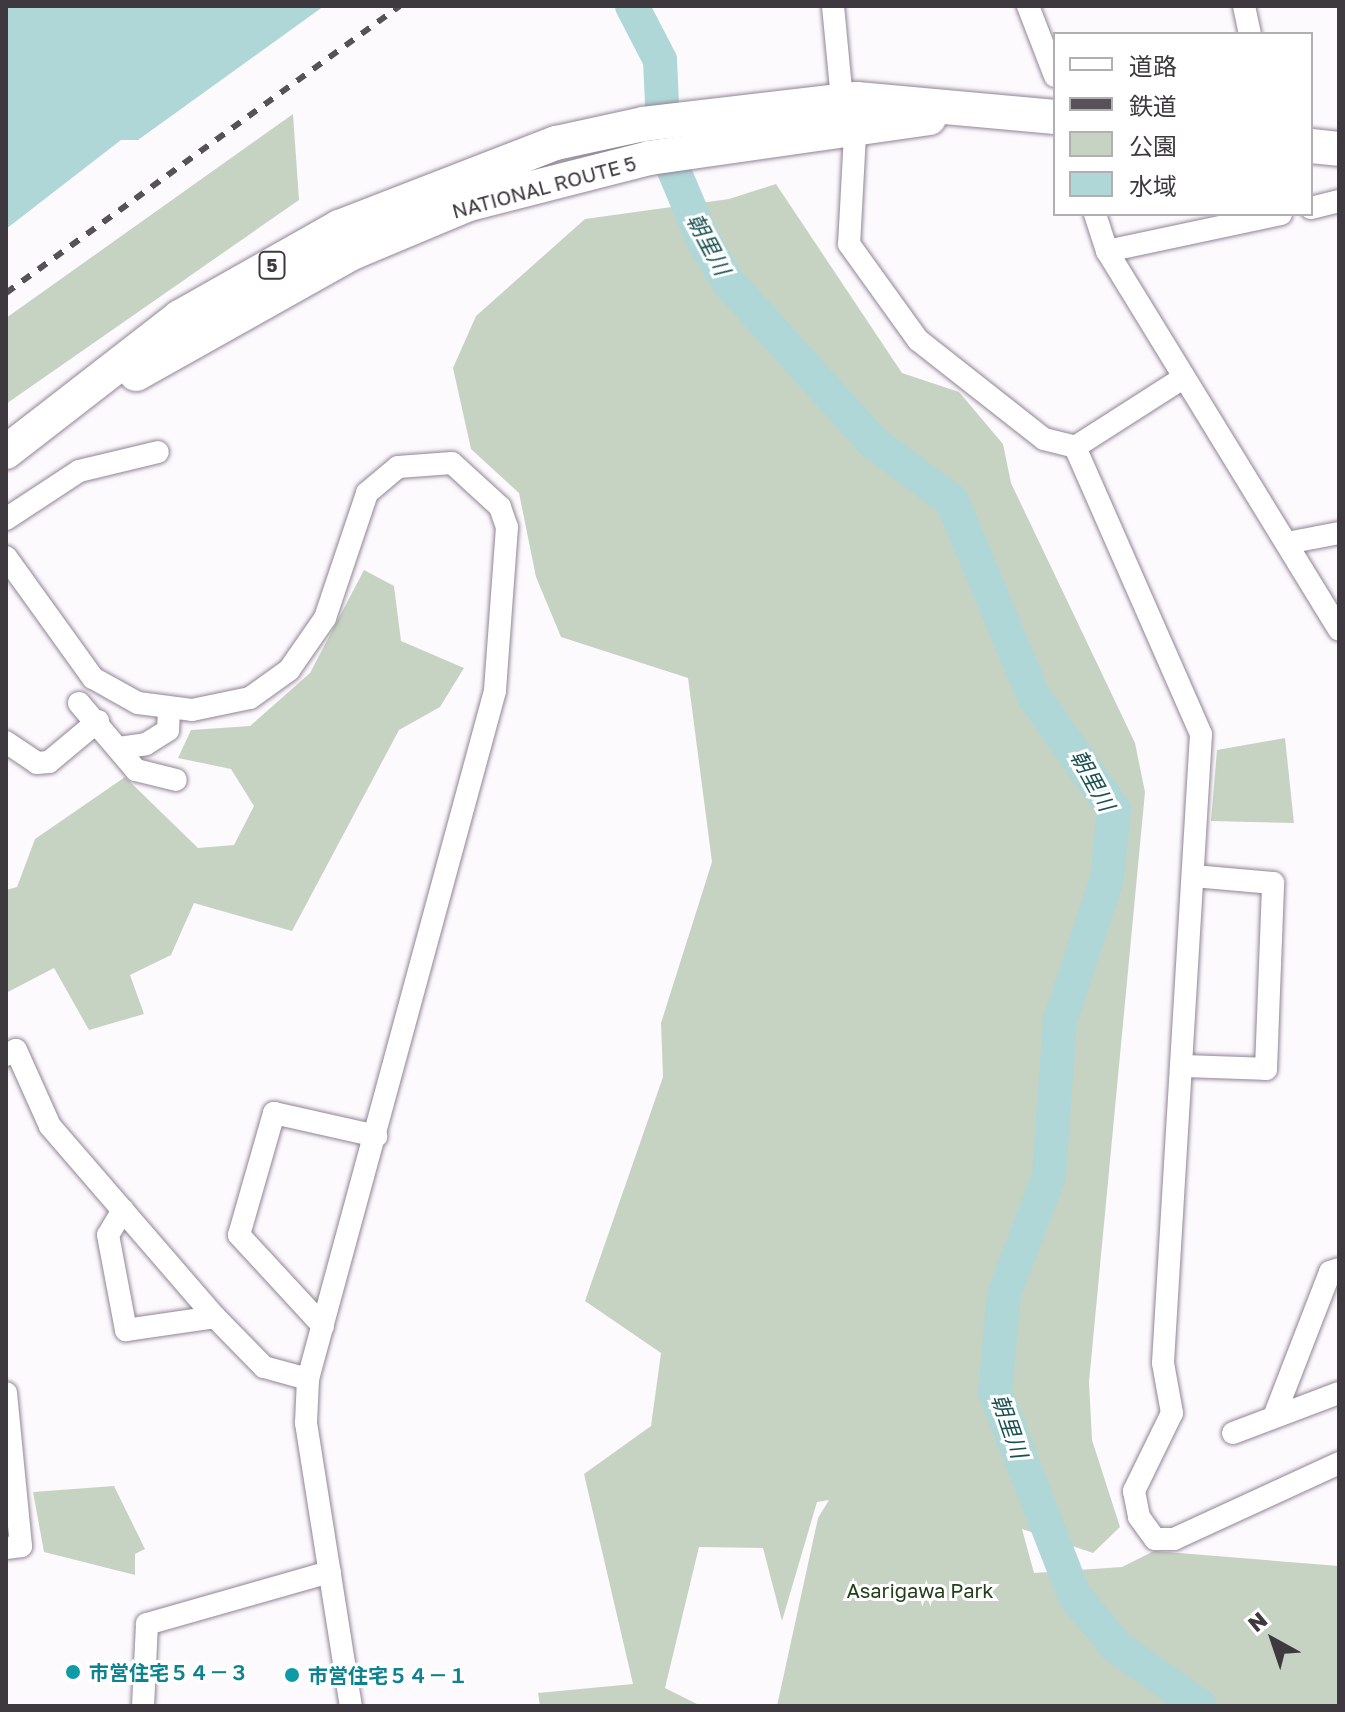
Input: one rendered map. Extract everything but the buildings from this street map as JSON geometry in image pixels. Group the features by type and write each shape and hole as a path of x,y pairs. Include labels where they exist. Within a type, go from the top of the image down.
{"highway":[{"name":"NATIONAL ROUTE 5","path":"12,448 462,191 565,177 738,146 852,109 980,110 1053,117"},
{"name":"5","path":"462,191 556,143 734,111 852,109"},
{"path":"1313,146 1339,149"}],"street":[{"path":"833,6 852,109 849,244 918,340 1044,439 1075,447 1183,378"},
{"path":"1028,6 1053,71"},
{"path":"1244,6 1250,32"},
{"path":"1313,208 1339,201"},
{"path":"1096,216 1107,251 1339,629"},
{"path":"1107,251 1272,216"},
{"path":"1075,447 1201,734 1163,1363 1172,1413 1134,1491 1139,1517 1155,1539 1174,1539 1339,1463"},
{"path":"6,519 79,471 158,452"},
{"path":"6,557 93,678 138,703 169,710 250,698 289,670 325,618 367,493 398,467 452,463 500,507 506,557 495,691 308,1379 306,1423 351,1706"},
{"path":"1287,543 1339,533"},
{"path":"79,703 98,721 136,770 176,780"},
{"path":"119,748 146,744 168,730 169,710"},
{"path":"6,742 37,763 49,762 98,721"},
{"path":"1181,1066 1266,1069 1273,883 1193,876"},
{"path":"6,1055 16,1050 50,1126 215,1317 264,1367 308,1379"},
{"path":"323,1326 239,1235 274,1113 376,1136"},
{"path":"123,1210 108,1235 126,1330 215,1317"},
{"path":"1275,1414 1330,1272 1339,1269"},
{"path":"6,1393 21,1546 6,1548"},
{"path":"1233,1433 1275,1414 1339,1393"},
{"path":"143,1706 147,1624 330,1572"}],"green space":[{"path":"293,114 299,200 6,404 6,318"},
{"name":"Asarigawa Park","path":"776,184 902,373 959,392 1003,444 1011,483 1135,743 1145,792 1089,1382 1092,1440 1120,1527 1093,1553 1022,1529 1034,1573 1122,1567 1154,1551 1339,1566 1339,1706 777,1706 818,1518 829,1500 817,1502 782,1621 763,1548 699,1547 665,1688 701,1706 540,1706 538,1693 633,1684 584,1474 651,1426 661,1353 585,1301 663,1077 661,1023 712,862 688,678 561,637 536,577 519,493 471,449 453,368 476,316 585,219 729,199"},
{"path":"364,570 394,586 401,641 464,668 440,707 399,730 292,931 194,903 171,955 130,975 144,1014 89,1030 54,968 6,993 6,890 17,887 35,839 125,777 198,848 234,845 254,806 231,769 178,758 191,730 250,726 310,673"},
{"path":"1285,738 1294,823 1211,821 1217,750"},
{"path":"114,1486 145,1549 135,1554 135,1575 44,1552 33,1492"}],"water":[{"path":"6,6 324,6 138,140 121,140 6,229"}],"waterway":[{"name":"朝里川","path":"632,6 660,60 664,147 705,244 729,283 873,442 952,501 1033,695 1114,810 1107,879 1060,1021 1049,1176 1004,1294 995,1392 1074,1595 1117,1647 1200,1706"}],"railway":[{"path":"6,293 399,6"}],"place":[{"name":"市営住宅５４－３","path":"73,1672"},
{"name":"市営住宅５４－１","path":"292,1675"}]}
